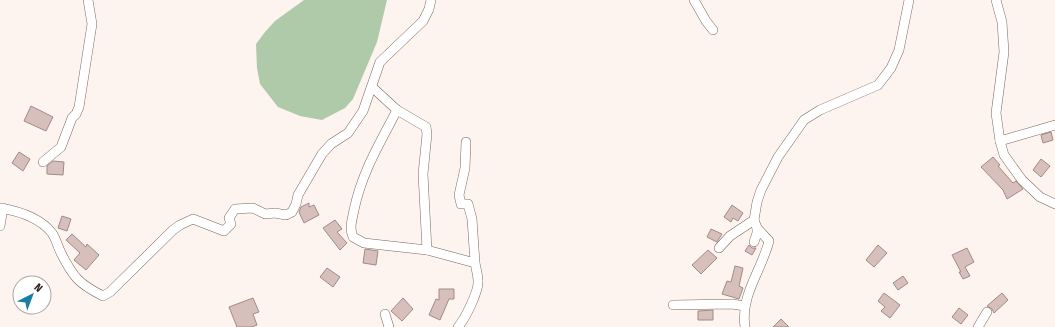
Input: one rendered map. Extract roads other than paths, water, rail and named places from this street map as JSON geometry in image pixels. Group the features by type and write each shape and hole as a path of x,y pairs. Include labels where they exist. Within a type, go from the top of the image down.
{"street":[{"path":"43,162 61,147 72,118 76,114 79,107 92,24 88,0"},
{"path":"0,226 1,208 23,214 42,223 53,234 70,271 86,288 103,296 110,292 173,230 193,219 224,231 230,224 229,218 235,209 253,208 265,214 275,213 286,215 292,212 298,195 322,154 331,144 348,133 363,111 380,62 423,21 429,9 431,0"},
{"path":"694,0 712,30"},
{"path":"754,242 757,234 755,224 757,202 778,157 804,120 820,110 878,85 891,68 899,50 909,0"},
{"path":"996,0 1002,22 1004,52 996,113 1000,141 1004,155 1022,180 1040,197 1055,204"},
{"path":"372,87 397,110 426,127 428,134 423,174 427,250"},
{"path":"397,110 367,167 358,192 350,230 353,238 364,242 427,250 475,263"},
{"path":"1000,141 1055,125"},
{"path":"458,327 470,306 478,283 472,219 468,204 460,204 459,195 465,168 466,142"},
{"path":"719,248 730,236 755,224"},
{"path":"745,327 744,306 751,285 766,255 769,241 755,224"},
{"path":"673,305 732,304 744,306"},
{"path":"978,327 987,312"},
{"path":"385,314 388,327"}]}
